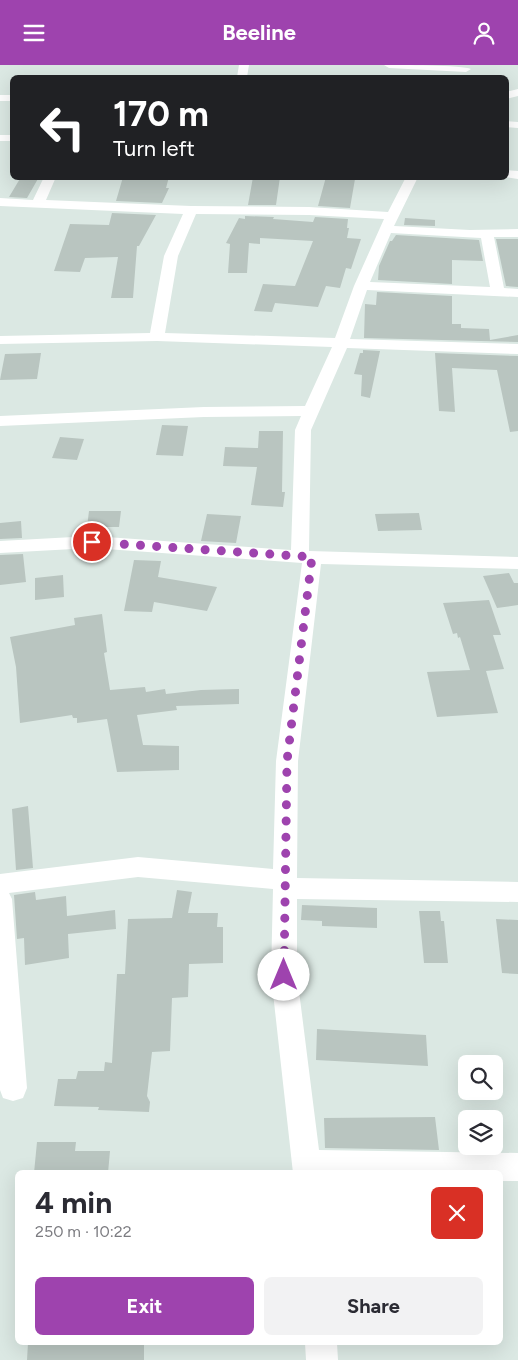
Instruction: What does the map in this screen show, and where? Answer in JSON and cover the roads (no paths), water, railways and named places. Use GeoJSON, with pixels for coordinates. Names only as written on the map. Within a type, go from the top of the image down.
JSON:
{"type":"FeatureCollection","features":[{"type":"Feature","properties":{"kind":"street"},"geometry":{"type":"LineString","coordinates":[[389,65],[465,70]]}},
{"type":"Feature","properties":{"kind":"street"},"geometry":{"type":"LineString","coordinates":[[38,203],[49,180]]}},
{"type":"Feature","properties":{"kind":"street"},"geometry":{"type":"LineString","coordinates":[[410,180],[389,222],[361,286],[341,344],[303,430],[306,557],[287,761],[284,975],[308,1168],[518,1167]]}},
{"type":"Feature","properties":{"kind":"street"},"geometry":{"type":"LineString","coordinates":[[0,203],[191,210],[309,211],[488,233],[518,233]]}},
{"type":"Feature","properties":{"kind":"street"},"geometry":{"type":"LineString","coordinates":[[157,337],[171,256],[191,210]]}},
{"type":"Feature","properties":{"kind":"street"},"geometry":{"type":"LineString","coordinates":[[488,233],[498,293]]}},
{"type":"Feature","properties":{"kind":"street"},"geometry":{"type":"LineString","coordinates":[[361,286],[518,293]]}},
{"type":"Feature","properties":{"kind":"street"},"geometry":{"type":"LineString","coordinates":[[0,339],[157,337],[518,349]]}},
{"type":"Feature","properties":{"kind":"street"},"geometry":{"type":"LineString","coordinates":[[0,421],[204,412],[311,411]]}},
{"type":"Feature","properties":{"kind":"street"},"geometry":{"type":"LineString","coordinates":[[0,547],[92,542],[306,557],[518,563]]}},
{"type":"Feature","properties":{"kind":"street"},"geometry":{"type":"LineString","coordinates":[[0,884],[138,867],[285,884],[518,892]]}},
{"type":"Feature","properties":{"kind":"street"},"geometry":{"type":"LineString","coordinates":[[0,899],[13,1088]]}},
{"type":"Feature","properties":{"kind":"street"},"geometry":{"type":"LineString","coordinates":[[321,1345],[322,1360]]}}]}
